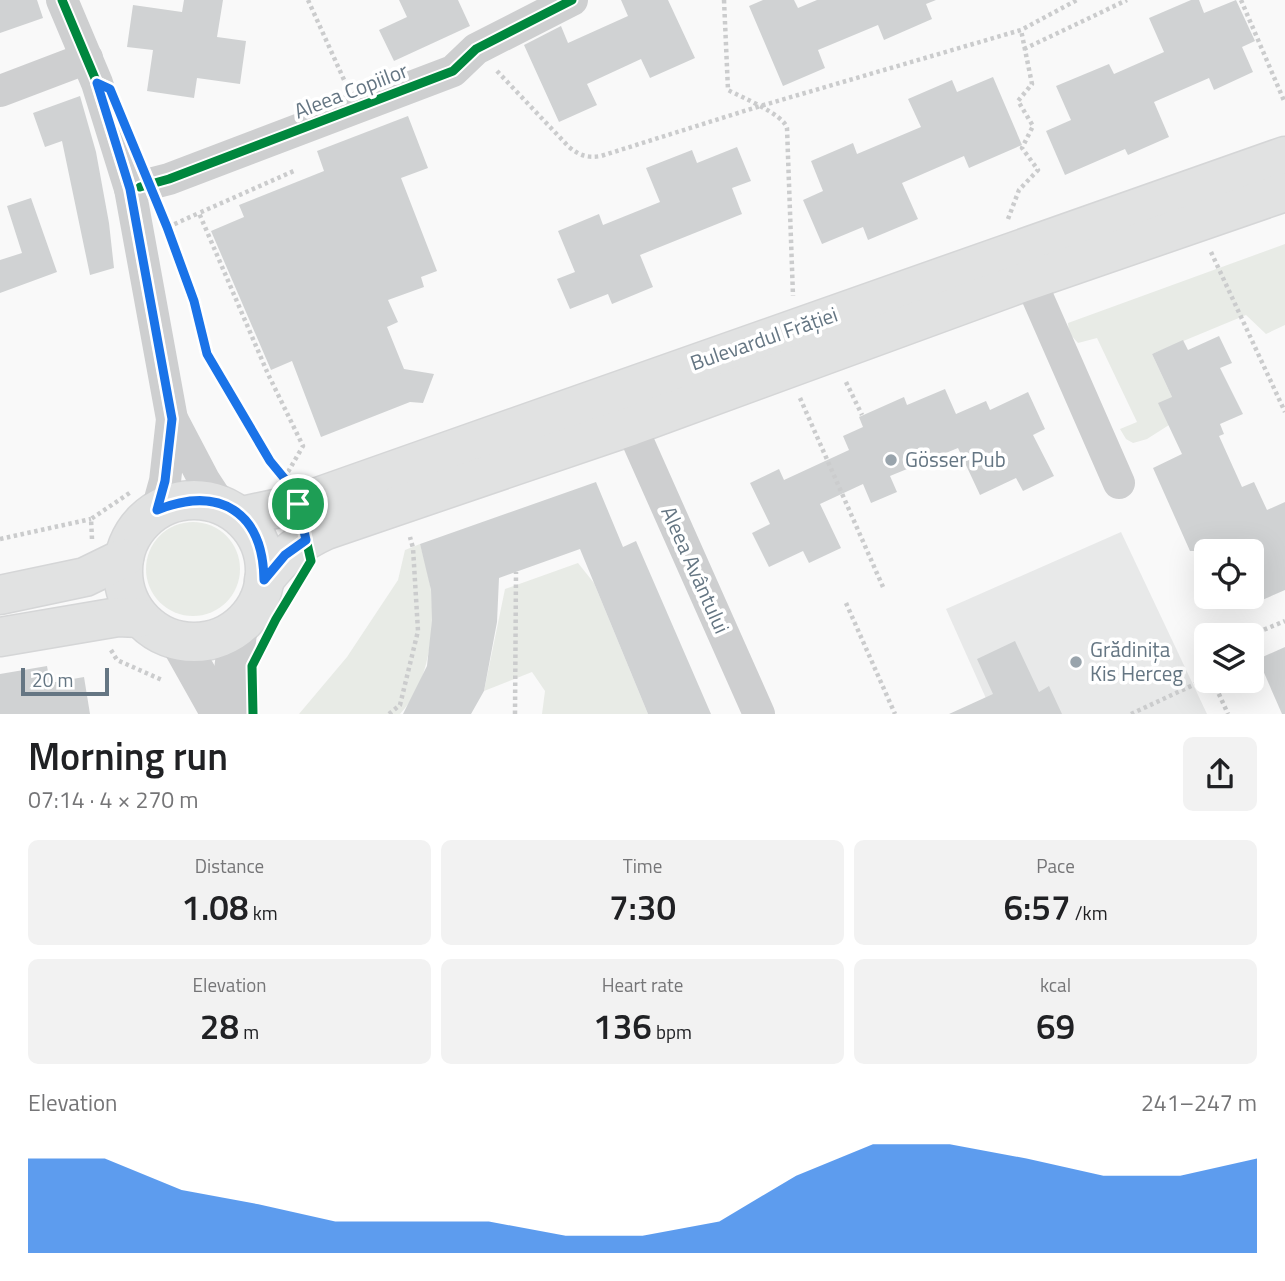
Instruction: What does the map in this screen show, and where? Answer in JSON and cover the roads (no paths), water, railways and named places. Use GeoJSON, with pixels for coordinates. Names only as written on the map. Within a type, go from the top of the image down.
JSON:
{"type":"FeatureCollection","features":[{"type":"Feature","properties":{"kind":"main road","name":"Bulevardul Frăției"},"geometry":{"type":"LineString","coordinates":[[264,580],[285,555],[326,530],[631,426],[787,369],[1021,265],[1285,156]]}},
{"type":"Feature","properties":{"kind":"main road","name":"Bulevardul Frăției"},"geometry":{"type":"LineString","coordinates":[[231,509],[793,328],[1021,265],[1197,223],[1285,192]]}},
{"type":"Feature","properties":{"kind":"main road"},"geometry":{"type":"LineString","coordinates":[[198,500],[231,509],[252,527],[264,560],[264,580],[260,597],[251,613],[239,626],[221,637],[201,642],[179,640],[158,633],[140,618],[129,600],[123,579],[124,558],[130,539],[142,523],[157,510],[177,502],[198,500]]}},
{"type":"Feature","properties":{"kind":"main road"},"geometry":{"type":"LineString","coordinates":[[0,594],[85,577],[124,558]]}},
{"type":"Feature","properties":{"kind":"main road"},"geometry":{"type":"LineString","coordinates":[[0,637],[118,617],[140,618]]}},
{"type":"Feature","properties":{"kind":"street"},"geometry":{"type":"LineString","coordinates":[[62,0],[140,187],[172,419],[165,481],[157,510]]}},
{"type":"Feature","properties":{"kind":"street","name":"Aleea Copiilor"},"geometry":{"type":"LineString","coordinates":[[140,187],[453,71],[476,49],[572,0]]}},
{"type":"Feature","properties":{"kind":"street"},"geometry":{"type":"LineString","coordinates":[[0,91],[87,58]]}},
{"type":"Feature","properties":{"kind":"street"},"geometry":{"type":"LineString","coordinates":[[1021,265],[1119,483]]}},
{"type":"Feature","properties":{"kind":"street"},"geometry":{"type":"LineString","coordinates":[[172,419],[204,480],[231,509]]}},
{"type":"Feature","properties":{"kind":"street","name":"Aleea Avântului"},"geometry":{"type":"LineString","coordinates":[[631,426],[759,714]]}},
{"type":"Feature","properties":{"kind":"street"},"geometry":{"type":"LineString","coordinates":[[232,714],[232,677],[239,626]]}},
{"type":"Feature","properties":{"kind":"street"},"geometry":{"type":"LineString","coordinates":[[179,640],[212,698]]}},
{"type":"Feature","properties":{"kind":"place","name":"Gösser Pub"},"geometry":{"type":"Point","coordinates":[891,460]}},
{"type":"Feature","properties":{"kind":"place","name":"Grădinița Kis Herceg"},"geometry":{"type":"Point","coordinates":[1076,662]}}]}
